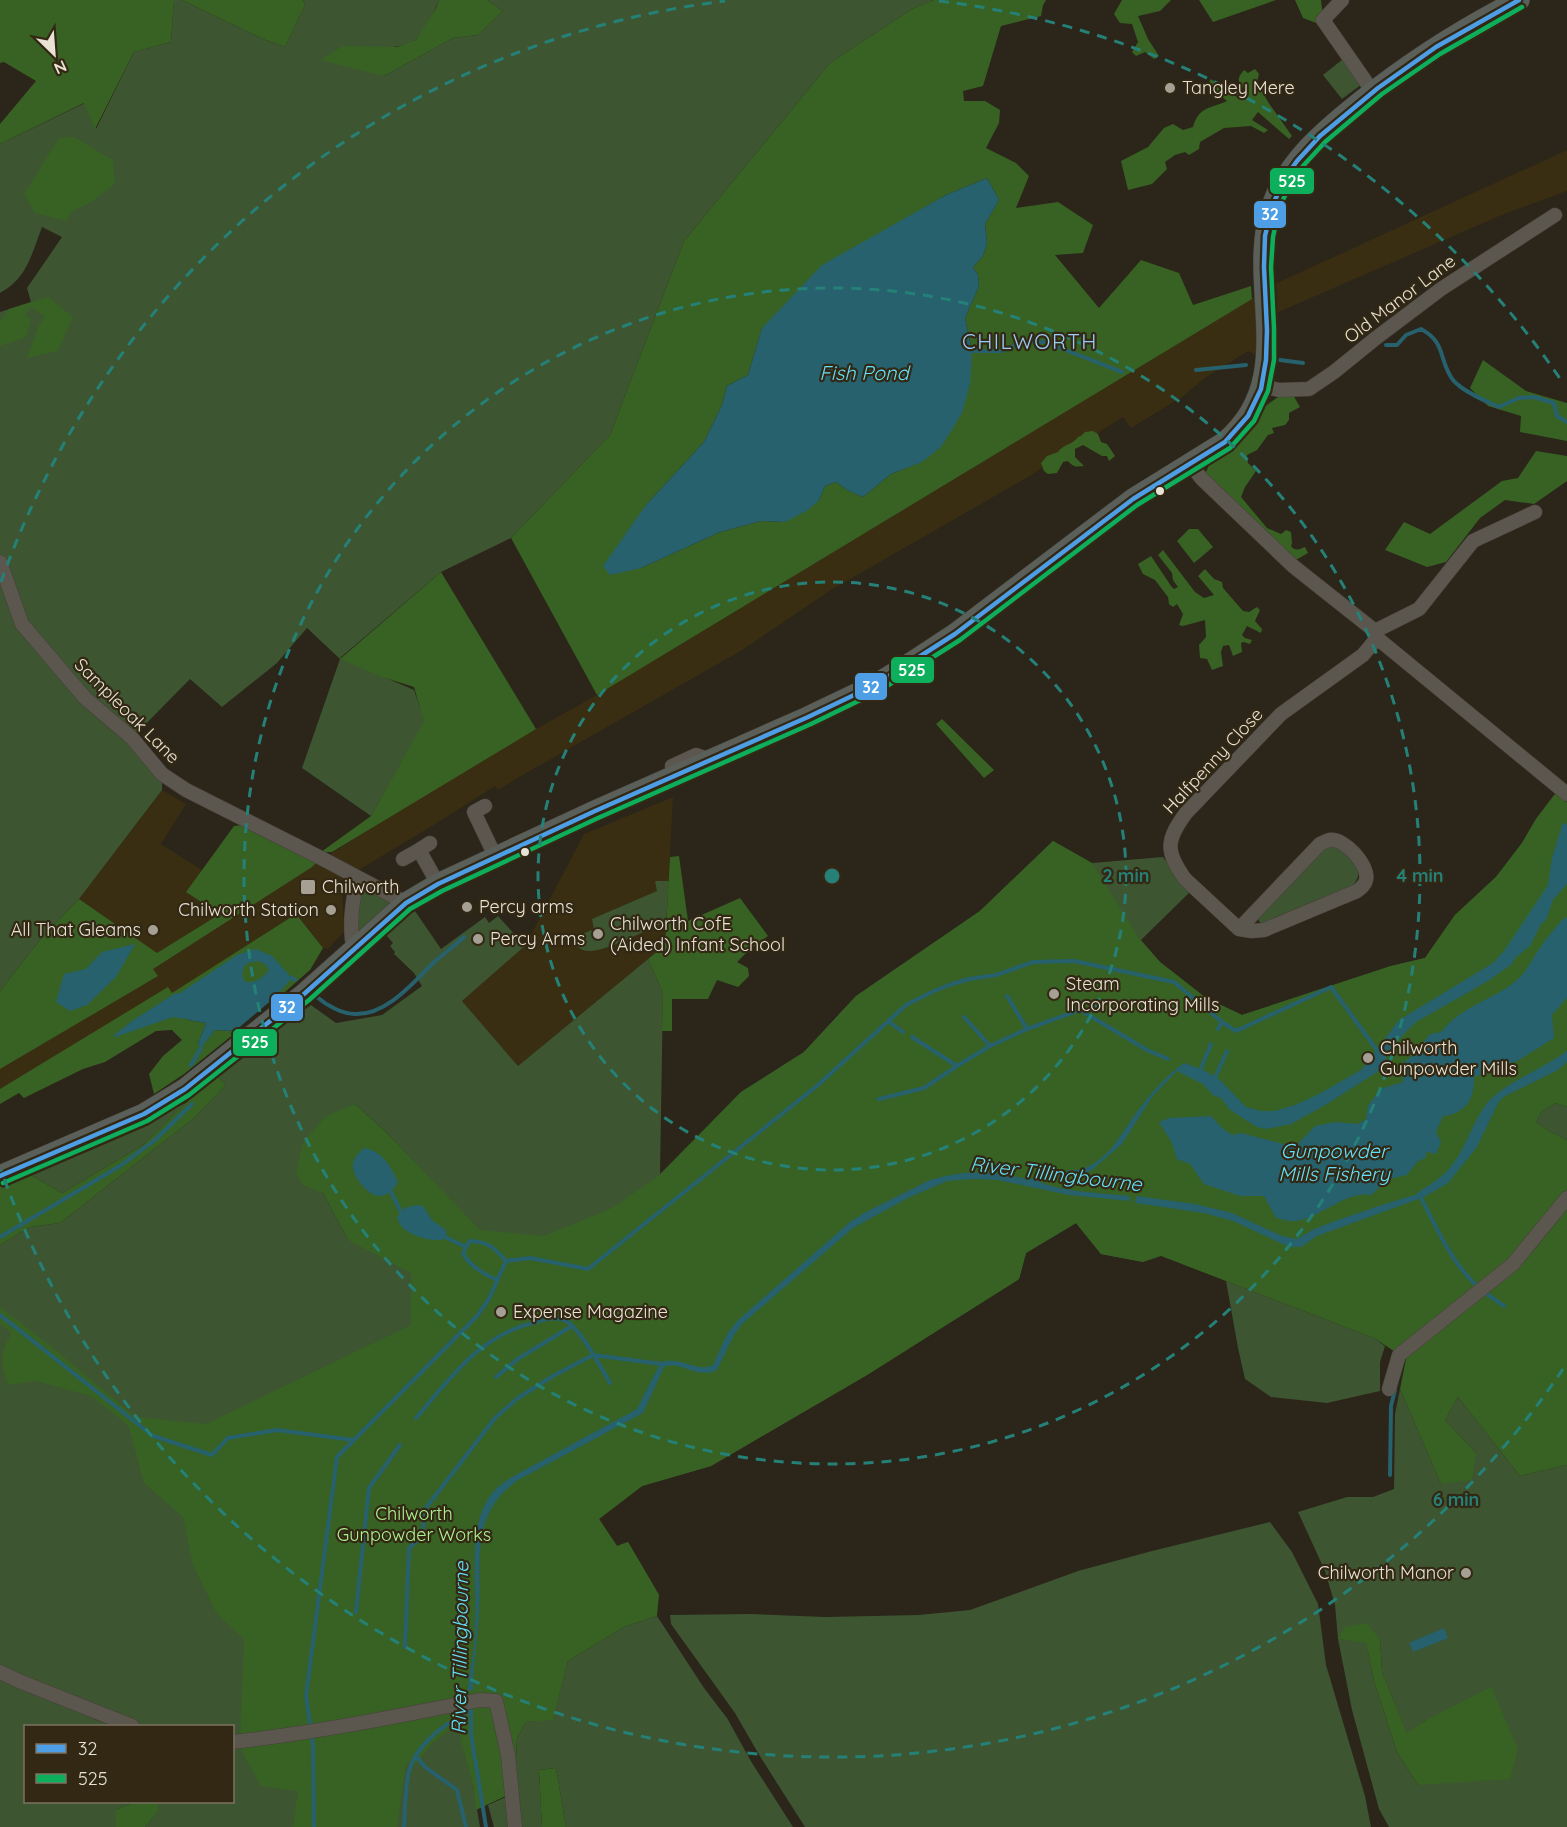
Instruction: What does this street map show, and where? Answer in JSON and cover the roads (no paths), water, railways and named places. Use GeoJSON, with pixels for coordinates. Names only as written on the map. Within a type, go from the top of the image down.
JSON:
{"type":"FeatureCollection","features":[{"type":"Feature","properties":{"kind":"main road"},"geometry":{"type":"LineString","coordinates":[[0,1176],[144,1114],[185,1089],[272,1020],[406,903],[438,884],[638,787],[707,762],[808,717],[914,661],[955,634],[1133,499],[1215,449],[1234,434],[1251,411],[1262,386],[1268,354],[1263,264],[1265,232],[1272,205],[1280,187],[1306,149],[1373,92],[1430,50],[1519,0]]}},
{"type":"Feature","properties":{"kind":"street"},"geometry":{"type":"LineString","coordinates":[[1342,0],[1323,20],[1373,92]]}},
{"type":"Feature","properties":{"kind":"street","name":"Old Manor Lane"},"geometry":{"type":"LineString","coordinates":[[1262,386],[1279,390],[1309,389],[1441,289],[1555,215]]}},
{"type":"Feature","properties":{"kind":"street"},"geometry":{"type":"LineString","coordinates":[[1190,464],[1202,479],[1293,566],[1376,634],[1461,709],[1566,792]]}},
{"type":"Feature","properties":{"kind":"street"},"geometry":{"type":"LineString","coordinates":[[1376,634],[1419,609],[1473,541],[1535,512]]}},
{"type":"Feature","properties":{"kind":"street","name":"Sampleoak Lane"},"geometry":{"type":"LineString","coordinates":[[0,562],[22,624],[85,698],[132,738],[162,774],[186,790],[406,903]]}},
{"type":"Feature","properties":{"kind":"street","name":"Halfpenny Close"},"geometry":{"type":"LineString","coordinates":[[1239,928],[1185,879],[1173,858],[1170,845],[1173,831],[1186,813],[1281,714],[1363,655],[1376,634]]}},
{"type":"Feature","properties":{"kind":"street"},"geometry":{"type":"LineString","coordinates":[[586,805],[638,787]]}},
{"type":"Feature","properties":{"kind":"street"},"geometry":{"type":"LineString","coordinates":[[476,812],[495,856]]}},
{"type":"Feature","properties":{"kind":"street"},"geometry":{"type":"LineString","coordinates":[[1329,840],[1343,843],[1366,870],[1367,879],[1357,891],[1264,930],[1252,931],[1239,928],[1320,844],[1329,840]]}},
{"type":"Feature","properties":{"kind":"street"},"geometry":{"type":"LineString","coordinates":[[403,860],[424,846],[438,884]]}},
{"type":"Feature","properties":{"kind":"street"},"geometry":{"type":"LineString","coordinates":[[358,946],[352,940],[351,933],[359,879]]}},
{"type":"Feature","properties":{"kind":"street"},"geometry":{"type":"LineString","coordinates":[[1389,1389],[1399,1355],[1513,1264],[1567,1198]]}},
{"type":"Feature","properties":{"kind":"street"},"geometry":{"type":"LineString","coordinates":[[0,1672],[129,1725]]}},
{"type":"Feature","properties":{"kind":"street"},"geometry":{"type":"LineString","coordinates":[[234,1742],[303,1733],[480,1700],[496,1701],[508,1755],[515,1827]]}},
{"type":"Feature","properties":{"kind":"water","name":"Fish Pond"},"geometry":{"type":"Polygon","coordinates":[[[987,178],[999,200],[985,224],[987,243],[983,256],[973,267],[978,275],[979,286],[965,318],[972,351],[970,384],[962,413],[941,447],[922,462],[891,474],[863,497],[836,482],[825,486],[819,500],[808,510],[785,522],[761,521],[720,532],[641,568],[610,575],[603,566],[646,505],[704,442],[722,405],[727,386],[748,375],[762,328],[822,265],[946,195],[987,178]]]}},
{"type":"Feature","properties":{"kind":"water"},"geometry":{"type":"Polygon","coordinates":[[[1564,822],[1567,825],[1567,884],[1553,900],[1546,920],[1541,924],[1530,946],[1515,958],[1512,964],[1488,981],[1416,1022],[1399,1039],[1377,1072],[1327,1104],[1291,1124],[1266,1129],[1257,1127],[1230,1110],[1221,1098],[1214,1096],[1203,1084],[1177,1071],[1152,1097],[1122,1144],[1092,1170],[1084,1174],[1056,1176],[1038,1181],[1070,1190],[1129,1196],[1130,1201],[1069,1195],[998,1180],[972,1179],[947,1181],[908,1198],[853,1228],[742,1324],[717,1370],[702,1373],[677,1366],[664,1367],[643,1413],[518,1480],[502,1494],[492,1508],[481,1539],[479,1611],[473,1690],[468,1691],[475,1637],[476,1535],[486,1503],[500,1485],[637,1409],[661,1362],[676,1361],[701,1367],[713,1365],[727,1334],[738,1320],[850,1222],[928,1181],[956,1174],[977,1172],[1033,1179],[1087,1167],[1110,1149],[1149,1096],[1184,1063],[1206,1071],[1220,1080],[1246,1107],[1261,1111],[1275,1111],[1295,1105],[1361,1070],[1399,1020],[1493,963],[1504,951],[1548,885],[1552,858],[1564,822]]]}},
{"type":"Feature","properties":{"kind":"water","name":"Gunpowder Mills Fishery"},"geometry":{"type":"Polygon","coordinates":[[[1567,917],[1567,998],[1552,1015],[1554,1038],[1519,1060],[1474,1077],[1473,1092],[1468,1104],[1458,1112],[1443,1116],[1436,1132],[1441,1142],[1436,1154],[1426,1152],[1426,1157],[1417,1162],[1407,1175],[1389,1179],[1371,1195],[1352,1197],[1305,1219],[1291,1221],[1276,1218],[1264,1196],[1240,1196],[1204,1184],[1190,1164],[1177,1159],[1172,1143],[1159,1122],[1169,1118],[1211,1116],[1232,1135],[1241,1133],[1295,1147],[1315,1126],[1336,1122],[1358,1124],[1366,1119],[1368,1106],[1380,1089],[1403,1082],[1402,1064],[1413,1055],[1430,1034],[1441,1032],[1459,1015],[1512,984],[1524,973],[1547,938],[1567,917]]]}},
{"type":"Feature","properties":{"kind":"water"},"geometry":{"type":"Polygon","coordinates":[[[135,944],[116,977],[87,1005],[70,1011],[56,1002],[64,974],[86,969],[102,952],[135,944]]]}},
{"type":"Feature","properties":{"kind":"water"},"geometry":{"type":"Polygon","coordinates":[[[256,949],[272,956],[292,978],[274,998],[235,1031],[215,1030],[201,1048],[198,1044],[206,1023],[173,1017],[113,1036],[132,1021],[174,994],[180,993],[237,955],[256,949]],[[259,961],[245,965],[242,974],[244,980],[253,982],[262,978],[269,970],[259,961]]]}},
{"type":"Feature","properties":{"kind":"water"},"geometry":{"type":"Polygon","coordinates":[[[1567,1051],[1567,1062],[1558,1070],[1499,1101],[1477,1147],[1448,1183],[1424,1197],[1317,1236],[1301,1247],[1289,1247],[1233,1221],[1204,1213],[1135,1203],[1136,1196],[1195,1204],[1232,1213],[1282,1236],[1297,1239],[1335,1221],[1418,1194],[1443,1175],[1453,1164],[1489,1101],[1567,1051]]]}},
{"type":"Feature","properties":{"kind":"water"},"geometry":{"type":"Polygon","coordinates":[[[364,1148],[381,1156],[398,1182],[386,1194],[380,1196],[370,1193],[355,1174],[354,1162],[364,1148]]]}},
{"type":"Feature","properties":{"kind":"water"},"geometry":{"type":"Polygon","coordinates":[[[423,1206],[432,1220],[446,1230],[447,1238],[436,1240],[423,1238],[410,1233],[401,1226],[397,1217],[405,1208],[423,1206]]]}},
{"type":"Feature","properties":{"kind":"water"},"geometry":{"type":"Polygon","coordinates":[[[1444,1628],[1448,1638],[1413,1652],[1409,1643],[1444,1628]]]}},
{"type":"Feature","properties":{"kind":"waterway"},"geometry":{"type":"LineString","coordinates":[[1386,345],[1397,345],[1406,335],[1421,329],[1429,334],[1439,346],[1445,366],[1453,380],[1468,392],[1499,407],[1519,398],[1534,397],[1554,403],[1557,416],[1567,422]]}},
{"type":"Feature","properties":{"kind":"waterway"},"geometry":{"type":"LineString","coordinates":[[972,351],[1001,351],[1026,342],[1045,342],[1122,372]]}},
{"type":"Feature","properties":{"kind":"waterway"},"geometry":{"type":"LineString","coordinates":[[1280,360],[1303,363]]}},
{"type":"Feature","properties":{"kind":"waterway"},"geometry":{"type":"LineString","coordinates":[[1196,370],[1246,365]]}},
{"type":"Feature","properties":{"kind":"waterway"},"geometry":{"type":"LineString","coordinates":[[317,997],[350,1014],[366,1013],[377,1009],[398,997],[464,937]]}},
{"type":"Feature","properties":{"kind":"waterway","name":"River Tillingbourne"},"geometry":{"type":"LineString","coordinates":[[314,1827],[313,1746],[306,1696],[337,1457],[477,1316],[489,1299],[506,1261],[530,1258],[588,1269],[818,1085],[906,1005],[949,985],[996,975],[1033,962],[1074,961],[1174,982],[1236,1031],[1331,987],[1379,1053]]}},
{"type":"Feature","properties":{"kind":"waterway","name":"River Tillingbourne"},"geometry":{"type":"LineString","coordinates":[[1007,996],[1027,1029]]}},
{"type":"Feature","properties":{"kind":"waterway","name":"River Tillingbourne"},"geometry":{"type":"LineString","coordinates":[[912,1037],[957,1066],[990,1046],[1027,1029],[1080,1010],[1147,1050],[1168,1059]]}},
{"type":"Feature","properties":{"kind":"waterway","name":"River Tillingbourne"},"geometry":{"type":"LineString","coordinates":[[964,1017],[990,1046]]}},
{"type":"Feature","properties":{"kind":"waterway","name":"River Tillingbourne"},"geometry":{"type":"LineString","coordinates":[[888,1021],[903,1032]]}},
{"type":"Feature","properties":{"kind":"waterway"},"geometry":{"type":"LineString","coordinates":[[1218,1029],[1222,1022]]}},
{"type":"Feature","properties":{"kind":"waterway"},"geometry":{"type":"LineString","coordinates":[[1199,1073],[1211,1044]]}},
{"type":"Feature","properties":{"kind":"waterway"},"geometry":{"type":"LineString","coordinates":[[191,1065],[201,1048]]}},
{"type":"Feature","properties":{"kind":"waterway"},"geometry":{"type":"LineString","coordinates":[[1214,1080],[1227,1051]]}},
{"type":"Feature","properties":{"kind":"waterway"},"geometry":{"type":"LineString","coordinates":[[879,1099],[924,1088],[957,1066]]}},
{"type":"Feature","properties":{"kind":"waterway"},"geometry":{"type":"LineString","coordinates":[[0,1237],[120,1166],[155,1140],[192,1104]]}},
{"type":"Feature","properties":{"kind":"waterway"},"geometry":{"type":"LineString","coordinates":[[391,1192],[401,1212]]}},
{"type":"Feature","properties":{"kind":"waterway"},"geometry":{"type":"LineString","coordinates":[[1419,1194],[1444,1243],[1459,1266],[1480,1289],[1504,1306]]}},
{"type":"Feature","properties":{"kind":"waterway"},"geometry":{"type":"LineString","coordinates":[[447,1238],[466,1247],[470,1241],[486,1244],[506,1261]]}},
{"type":"Feature","properties":{"kind":"waterway"},"geometry":{"type":"LineString","coordinates":[[466,1247],[463,1254],[470,1263],[497,1280]]}},
{"type":"Feature","properties":{"kind":"waterway"},"geometry":{"type":"LineString","coordinates":[[0,1315],[153,1436],[212,1455],[228,1438],[277,1430],[353,1440]]}},
{"type":"Feature","properties":{"kind":"waterway"},"geometry":{"type":"LineString","coordinates":[[416,1418],[468,1359],[483,1347],[516,1328],[548,1319],[564,1320],[573,1327],[591,1350],[610,1383]]}},
{"type":"Feature","properties":{"kind":"waterway"},"geometry":{"type":"LineString","coordinates":[[496,1377],[519,1358],[572,1326]]}},
{"type":"Feature","properties":{"kind":"waterway"},"geometry":{"type":"LineString","coordinates":[[405,1647],[409,1548],[422,1536],[425,1509],[495,1418],[518,1398],[593,1355],[662,1364]]}},
{"type":"Feature","properties":{"kind":"waterway"},"geometry":{"type":"LineString","coordinates":[[1390,1475],[1391,1406],[1395,1390]]}},
{"type":"Feature","properties":{"kind":"waterway"},"geometry":{"type":"LineString","coordinates":[[356,1612],[369,1488],[400,1445]]}},
{"type":"Feature","properties":{"kind":"waterway","name":"River Tillingbourne"},"geometry":{"type":"LineString","coordinates":[[471,1706],[471,1734],[486,1827]]}},
{"type":"Feature","properties":{"kind":"waterway"},"geometry":{"type":"LineString","coordinates":[[404,1827],[407,1784],[413,1761],[426,1742],[452,1721],[471,1710]]}},
{"type":"Feature","properties":{"kind":"waterway"},"geometry":{"type":"LineString","coordinates":[[416,1756],[425,1767],[457,1790],[466,1827]]}},
{"type":"Feature","properties":{"kind":"place","name":"Tangley Mere"},"geometry":{"type":"Point","coordinates":[1170,88]}},
{"type":"Feature","properties":{"kind":"place","name":"Chilworth"},"geometry":{"type":"Point","coordinates":[308,887]}},
{"type":"Feature","properties":{"kind":"place","name":"Percy arms"},"geometry":{"type":"Point","coordinates":[467,907]}},
{"type":"Feature","properties":{"kind":"place","name":"Chilworth Station"},"geometry":{"type":"Point","coordinates":[331,910]}},
{"type":"Feature","properties":{"kind":"place","name":"All That Gleams"},"geometry":{"type":"Point","coordinates":[153,930]}},
{"type":"Feature","properties":{"kind":"place","name":"Chilworth CofE (Aided) Infant School"},"geometry":{"type":"Point","coordinates":[598,934]}},
{"type":"Feature","properties":{"kind":"place","name":"Percy Arms"},"geometry":{"type":"Point","coordinates":[478,939]}},
{"type":"Feature","properties":{"kind":"place","name":"Steam Incorporating Mills"},"geometry":{"type":"Point","coordinates":[1054,994]}},
{"type":"Feature","properties":{"kind":"place","name":"Chilworth Gunpowder Mills"},"geometry":{"type":"Point","coordinates":[1368,1058]}},
{"type":"Feature","properties":{"kind":"place","name":"Expense Magazine"},"geometry":{"type":"Point","coordinates":[501,1312]}},
{"type":"Feature","properties":{"kind":"place","name":"Chilworth Manor"},"geometry":{"type":"Point","coordinates":[1466,1573]}},
{"type":"Feature","properties":{"kind":"district","name":"CHILWORTH"},"geometry":{"type":"Point","coordinates":[1030,342]}},
{"type":"Feature","properties":{"kind":"park label","name":"Chilworth Gunpowder Works"},"geometry":{"type":"Point","coordinates":[414,1524]}}]}
